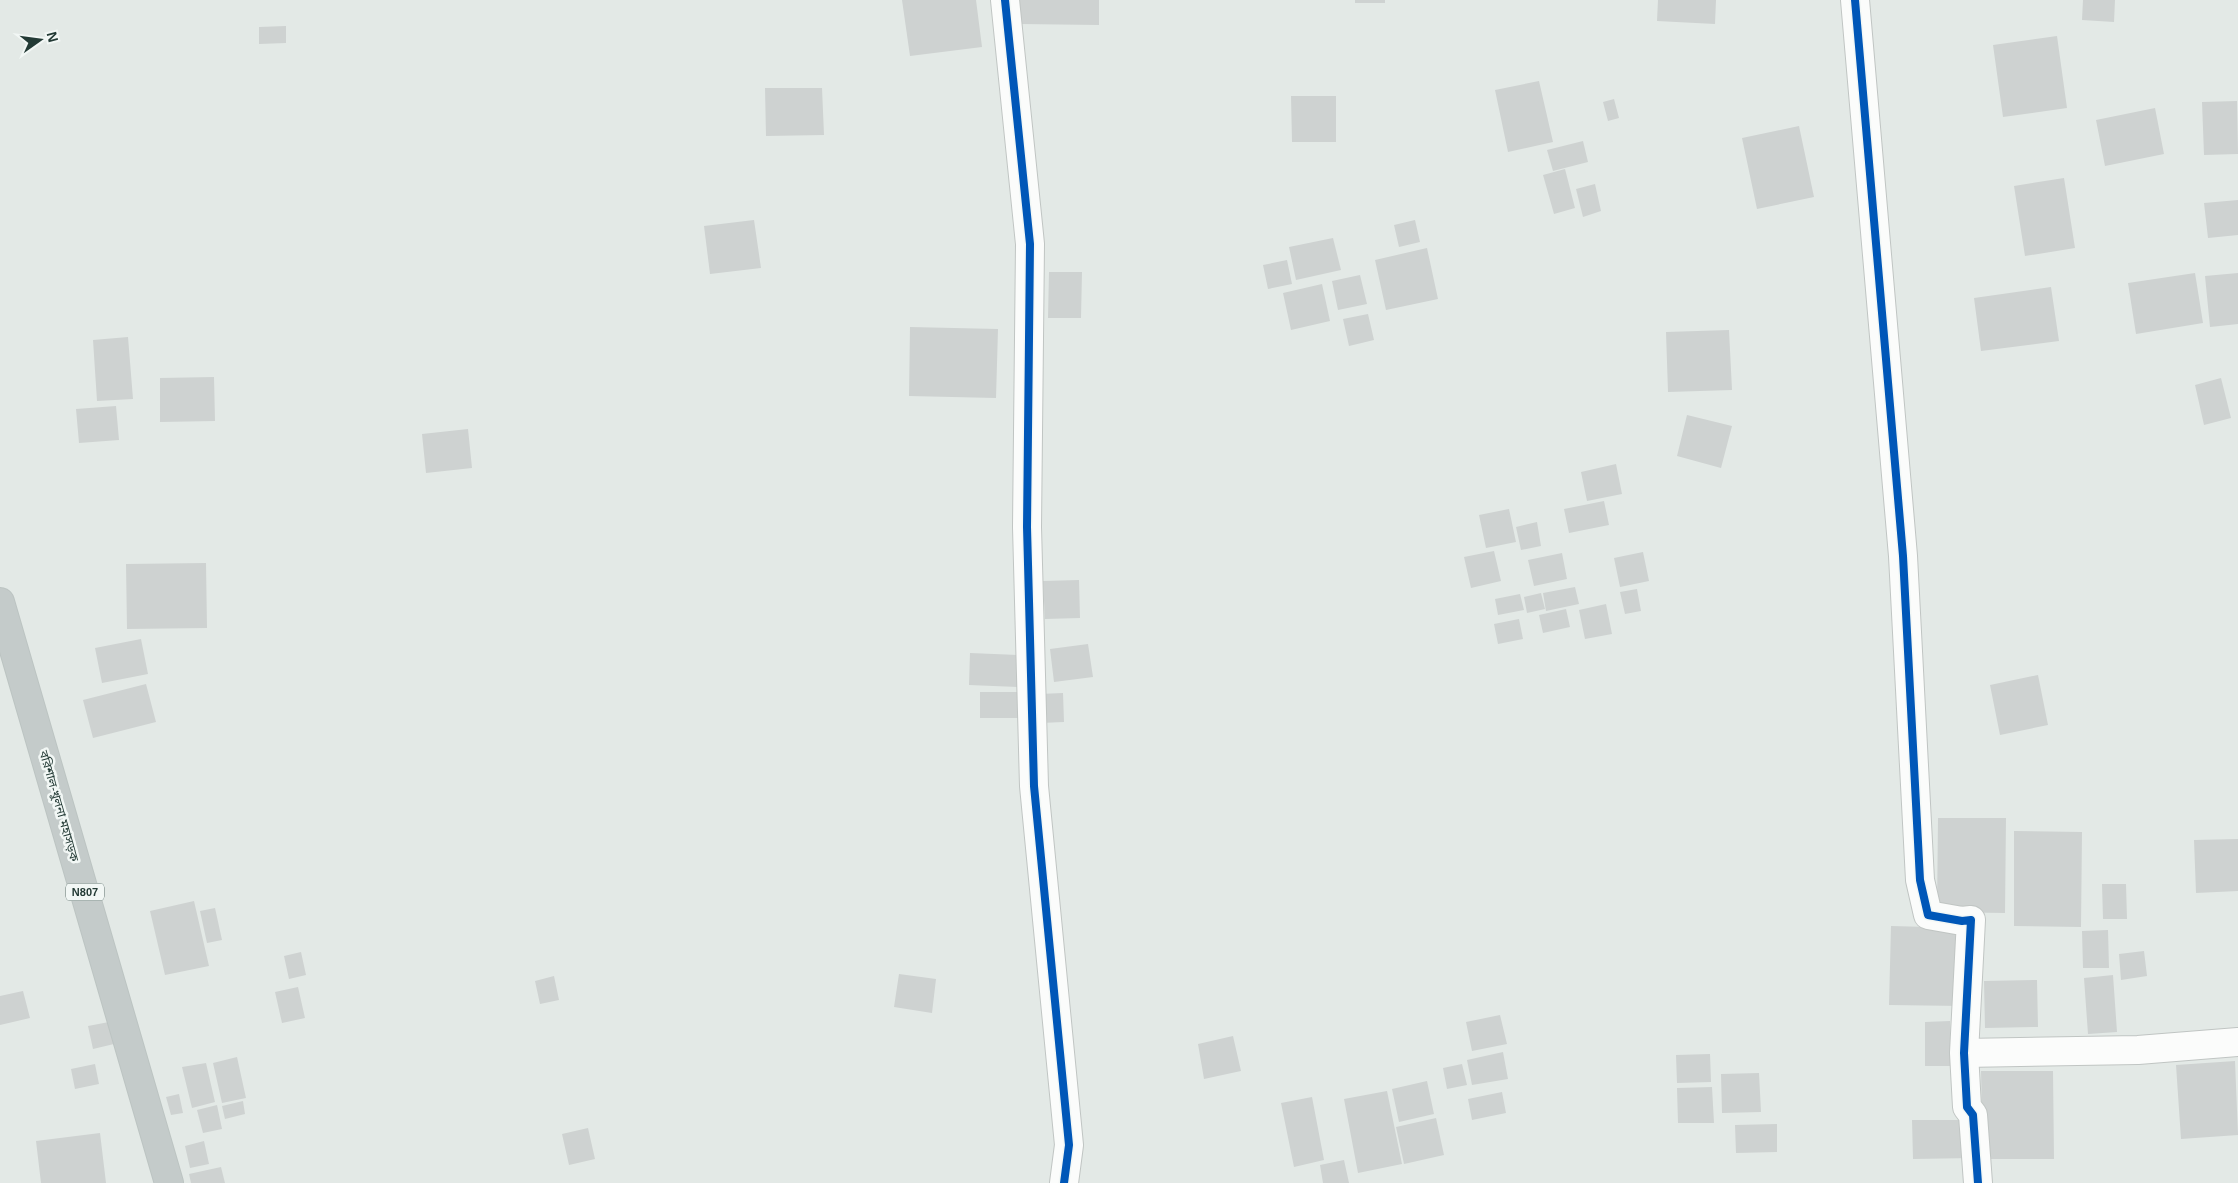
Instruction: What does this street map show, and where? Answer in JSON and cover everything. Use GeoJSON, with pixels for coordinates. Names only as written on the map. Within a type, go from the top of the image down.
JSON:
{"type":"FeatureCollection","features":[{"type":"Feature","properties":{"kind":"highway","name":"বরিশাল-খুলনা মহাসড়ক"},"geometry":{"type":"LineString","coordinates":[[0,602],[169,1183]]}},
{"type":"Feature","properties":{"kind":"street"},"geometry":{"type":"LineString","coordinates":[[1005,0],[1030,244],[1027,527],[1034,786],[1069,1145],[1064,1183]]}},
{"type":"Feature","properties":{"kind":"street"},"geometry":{"type":"LineString","coordinates":[[1855,0],[1903,556],[1920,880],[1928,915],[1962,922],[1971,920],[1964,1052],[1967,1107],[1974,1115],[1978,1183]]}},
{"type":"Feature","properties":{"kind":"street"},"geometry":{"type":"LineString","coordinates":[[1964,1052],[2138,1050],[2238,1042]]}},
{"type":"Feature","properties":{"kind":"building"},"geometry":{"type":"Polygon","coordinates":[[[902,0],[976,0],[982,47],[910,56],[902,0]]]}},
{"type":"Feature","properties":{"kind":"building"},"geometry":{"type":"Polygon","coordinates":[[[1020,0],[1099,0],[1099,25],[1020,24],[1020,0]]]}},
{"type":"Feature","properties":{"kind":"building"},"geometry":{"type":"Polygon","coordinates":[[[1355,0],[1385,0],[1385,3],[1355,3],[1355,0]]]}},
{"type":"Feature","properties":{"kind":"building"},"geometry":{"type":"Polygon","coordinates":[[[1658,0],[1716,0],[1715,24],[1657,21],[1658,0]]]}},
{"type":"Feature","properties":{"kind":"building"},"geometry":{"type":"Polygon","coordinates":[[[2083,0],[2115,0],[2114,22],[2082,20],[2083,0]]]}},
{"type":"Feature","properties":{"kind":"building"},"geometry":{"type":"Polygon","coordinates":[[[286,26],[286,43],[259,44],[259,27],[286,26]]]}},
{"type":"Feature","properties":{"kind":"building"},"geometry":{"type":"Polygon","coordinates":[[[2057,36],[2067,108],[2003,117],[1993,45],[2057,36]]]}},
{"type":"Feature","properties":{"kind":"building"},"geometry":{"type":"Polygon","coordinates":[[[1539,81],[1553,142],[1508,152],[1495,90],[1539,81]]]}},
{"type":"Feature","properties":{"kind":"building"},"geometry":{"type":"Polygon","coordinates":[[[765,88],[822,88],[824,135],[766,136],[765,88]]]}},
{"type":"Feature","properties":{"kind":"building"},"geometry":{"type":"Polygon","coordinates":[[[1291,96],[1336,96],[1336,142],[1292,142],[1291,96]]]}},
{"type":"Feature","properties":{"kind":"building"},"geometry":{"type":"Polygon","coordinates":[[[1614,99],[1619,118],[1608,121],[1603,102],[1614,99]]]}},
{"type":"Feature","properties":{"kind":"building"},"geometry":{"type":"Polygon","coordinates":[[[2237,101],[2238,154],[2204,155],[2202,102],[2237,101]]]}},
{"type":"Feature","properties":{"kind":"building"},"geometry":{"type":"Polygon","coordinates":[[[2155,108],[2164,154],[2105,166],[2096,120],[2155,108]]]}},
{"type":"Feature","properties":{"kind":"building"},"geometry":{"type":"Polygon","coordinates":[[[1799,126],[1814,197],[1757,209],[1742,138],[1799,126]]]}},
{"type":"Feature","properties":{"kind":"building"},"geometry":{"type":"Polygon","coordinates":[[[1583,141],[1588,162],[1553,171],[1547,150],[1583,141]]]}},
{"type":"Feature","properties":{"kind":"building"},"geometry":{"type":"Polygon","coordinates":[[[1565,169],[1575,208],[1554,214],[1543,175],[1565,169]]]}},
{"type":"Feature","properties":{"kind":"building"},"geometry":{"type":"Polygon","coordinates":[[[2064,178],[2075,248],[2025,256],[2014,186],[2064,178]]]}},
{"type":"Feature","properties":{"kind":"building"},"geometry":{"type":"Polygon","coordinates":[[[1595,184],[1601,211],[1583,217],[1576,189],[1595,184]]]}},
{"type":"Feature","properties":{"kind":"building"},"geometry":{"type":"Polygon","coordinates":[[[2238,200],[2238,235],[2208,238],[2204,203],[2238,200]]]}},
{"type":"Feature","properties":{"kind":"building"},"geometry":{"type":"Polygon","coordinates":[[[754,220],[761,268],[710,274],[704,226],[754,220]]]}},
{"type":"Feature","properties":{"kind":"building"},"geometry":{"type":"Polygon","coordinates":[[[1415,220],[1420,242],[1399,247],[1394,225],[1415,220]]]}},
{"type":"Feature","properties":{"kind":"building"},"geometry":{"type":"Polygon","coordinates":[[[1333,238],[1341,270],[1296,280],[1289,247],[1333,238]]]}},
{"type":"Feature","properties":{"kind":"building"},"geometry":{"type":"Polygon","coordinates":[[[1427,248],[1438,299],[1386,310],[1375,260],[1427,248]]]}},
{"type":"Feature","properties":{"kind":"building"},"geometry":{"type":"Polygon","coordinates":[[[1287,260],[1292,284],[1268,289],[1263,265],[1287,260]]]}},
{"type":"Feature","properties":{"kind":"building"},"geometry":{"type":"Polygon","coordinates":[[[1049,272],[1082,272],[1081,318],[1048,318],[1049,272]]]}},
{"type":"Feature","properties":{"kind":"building"},"geometry":{"type":"Polygon","coordinates":[[[2195,273],[2203,323],[2136,334],[2128,283],[2195,273]]]}},
{"type":"Feature","properties":{"kind":"building"},"geometry":{"type":"Polygon","coordinates":[[[2238,273],[2238,324],[2210,327],[2205,276],[2238,273]]]}},
{"type":"Feature","properties":{"kind":"building"},"geometry":{"type":"Polygon","coordinates":[[[1360,275],[1367,304],[1338,310],[1332,281],[1360,275]]]}},
{"type":"Feature","properties":{"kind":"building"},"geometry":{"type":"Polygon","coordinates":[[[1322,284],[1330,321],[1291,330],[1283,293],[1322,284]]]}},
{"type":"Feature","properties":{"kind":"building"},"geometry":{"type":"Polygon","coordinates":[[[2051,287],[2059,341],[1981,351],[1974,298],[2051,287]]]}},
{"type":"Feature","properties":{"kind":"building"},"geometry":{"type":"Polygon","coordinates":[[[1368,314],[1374,340],[1349,346],[1343,319],[1368,314]]]}},
{"type":"Feature","properties":{"kind":"building"},"geometry":{"type":"Polygon","coordinates":[[[910,327],[998,329],[996,398],[909,396],[910,327]]]}},
{"type":"Feature","properties":{"kind":"building"},"geometry":{"type":"Polygon","coordinates":[[[1729,330],[1732,390],[1668,392],[1666,332],[1729,330]]]}},
{"type":"Feature","properties":{"kind":"building"},"geometry":{"type":"Polygon","coordinates":[[[128,337],[133,399],[97,401],[93,340],[128,337]]]}},
{"type":"Feature","properties":{"kind":"building"},"geometry":{"type":"Polygon","coordinates":[[[214,377],[215,421],[160,422],[160,378],[214,377]]]}},
{"type":"Feature","properties":{"kind":"building"},"geometry":{"type":"Polygon","coordinates":[[[2221,378],[2231,418],[2204,425],[2195,385],[2221,378]]]}},
{"type":"Feature","properties":{"kind":"building"},"geometry":{"type":"Polygon","coordinates":[[[116,406],[119,440],[79,443],[76,409],[116,406]]]}},
{"type":"Feature","properties":{"kind":"building"},"geometry":{"type":"Polygon","coordinates":[[[1687,415],[1732,426],[1721,468],[1677,456],[1687,415]]]}},
{"type":"Feature","properties":{"kind":"building"},"geometry":{"type":"Polygon","coordinates":[[[468,429],[472,468],[426,473],[422,434],[468,429]]]}},
{"type":"Feature","properties":{"kind":"building"},"geometry":{"type":"Polygon","coordinates":[[[1616,464],[1622,494],[1587,501],[1581,472],[1616,464]]]}},
{"type":"Feature","properties":{"kind":"building"},"geometry":{"type":"Polygon","coordinates":[[[1604,501],[1609,525],[1569,533],[1564,509],[1604,501]]]}},
{"type":"Feature","properties":{"kind":"building"},"geometry":{"type":"Polygon","coordinates":[[[1509,509],[1516,542],[1486,548],[1479,515],[1509,509]]]}},
{"type":"Feature","properties":{"kind":"building"},"geometry":{"type":"Polygon","coordinates":[[[1537,522],[1541,546],[1521,550],[1516,527],[1537,522]]]}},
{"type":"Feature","properties":{"kind":"building"},"geometry":{"type":"Polygon","coordinates":[[[1494,551],[1501,581],[1471,588],[1464,557],[1494,551]]]}},
{"type":"Feature","properties":{"kind":"building"},"geometry":{"type":"Polygon","coordinates":[[[1643,552],[1649,581],[1620,587],[1614,558],[1643,552]]]}},
{"type":"Feature","properties":{"kind":"building"},"geometry":{"type":"Polygon","coordinates":[[[1562,553],[1567,579],[1534,586],[1528,560],[1562,553]]]}},
{"type":"Feature","properties":{"kind":"building"},"geometry":{"type":"Polygon","coordinates":[[[206,563],[207,628],[127,629],[126,564],[206,563]]]}},
{"type":"Feature","properties":{"kind":"building"},"geometry":{"type":"Polygon","coordinates":[[[1079,580],[1080,618],[1045,619],[1043,581],[1079,580]]]}},
{"type":"Feature","properties":{"kind":"building"},"geometry":{"type":"Polygon","coordinates":[[[1575,587],[1579,604],[1546,611],[1543,593],[1575,587]]]}},
{"type":"Feature","properties":{"kind":"building"},"geometry":{"type":"Polygon","coordinates":[[[1637,589],[1641,611],[1625,614],[1620,592],[1637,589]]]}},
{"type":"Feature","properties":{"kind":"building"},"geometry":{"type":"Polygon","coordinates":[[[1541,593],[1545,609],[1527,613],[1524,597],[1541,593]]]}},
{"type":"Feature","properties":{"kind":"building"},"geometry":{"type":"Polygon","coordinates":[[[1520,594],[1524,610],[1498,615],[1495,599],[1520,594]]]}},
{"type":"Feature","properties":{"kind":"building"},"geometry":{"type":"Polygon","coordinates":[[[1606,604],[1612,634],[1585,639],[1579,610],[1606,604]]]}},
{"type":"Feature","properties":{"kind":"building"},"geometry":{"type":"Polygon","coordinates":[[[1566,609],[1570,627],[1543,633],[1539,615],[1566,609]]]}},
{"type":"Feature","properties":{"kind":"building"},"geometry":{"type":"Polygon","coordinates":[[[1519,619],[1523,639],[1498,644],[1494,624],[1519,619]]]}},
{"type":"Feature","properties":{"kind":"building"},"geometry":{"type":"Polygon","coordinates":[[[141,639],[148,674],[102,683],[95,648],[141,639]]]}},
{"type":"Feature","properties":{"kind":"building"},"geometry":{"type":"Polygon","coordinates":[[[1088,644],[1093,677],[1054,682],[1050,649],[1088,644]]]}},
{"type":"Feature","properties":{"kind":"building"},"geometry":{"type":"Polygon","coordinates":[[[970,653],[1020,655],[1018,687],[969,685],[970,653]]]}},
{"type":"Feature","properties":{"kind":"building"},"geometry":{"type":"Polygon","coordinates":[[[2038,675],[2048,725],[2000,735],[1990,685],[2038,675]]]}},
{"type":"Feature","properties":{"kind":"building"},"geometry":{"type":"Polygon","coordinates":[[[146,684],[156,722],[93,738],[83,700],[146,684]]]}},
{"type":"Feature","properties":{"kind":"building"},"geometry":{"type":"Polygon","coordinates":[[[980,692],[1018,692],[1018,718],[980,718],[980,692]]]}},
{"type":"Feature","properties":{"kind":"building"},"geometry":{"type":"Polygon","coordinates":[[[1063,693],[1064,722],[1040,723],[1040,694],[1063,693]]]}},
{"type":"Feature","properties":{"kind":"building"},"geometry":{"type":"Polygon","coordinates":[[[1938,818],[2006,818],[2005,913],[1937,912],[1938,818]]]}},
{"type":"Feature","properties":{"kind":"building"},"geometry":{"type":"Polygon","coordinates":[[[2014,831],[2082,832],[2081,927],[2014,926],[2014,831]]]}},
{"type":"Feature","properties":{"kind":"building"},"geometry":{"type":"Polygon","coordinates":[[[2238,839],[2238,891],[2196,893],[2194,840],[2238,839]]]}},
{"type":"Feature","properties":{"kind":"building"},"geometry":{"type":"Polygon","coordinates":[[[2102,884],[2126,884],[2127,919],[2103,919],[2102,884]]]}},
{"type":"Feature","properties":{"kind":"building"},"geometry":{"type":"Polygon","coordinates":[[[194,901],[209,966],[165,975],[150,911],[194,901]]]}},
{"type":"Feature","properties":{"kind":"building"},"geometry":{"type":"Polygon","coordinates":[[[215,908],[222,940],[207,943],[200,911],[215,908]]]}},
{"type":"Feature","properties":{"kind":"building"},"geometry":{"type":"Polygon","coordinates":[[[1891,926],[1964,928],[1963,1006],[1889,1005],[1891,926]]]}},
{"type":"Feature","properties":{"kind":"building"},"geometry":{"type":"Polygon","coordinates":[[[2108,930],[2109,968],[2083,968],[2082,931],[2108,930]]]}},
{"type":"Feature","properties":{"kind":"building"},"geometry":{"type":"Polygon","coordinates":[[[2144,951],[2147,976],[2121,980],[2119,954],[2144,951]]]}},
{"type":"Feature","properties":{"kind":"building"},"geometry":{"type":"Polygon","coordinates":[[[301,952],[306,975],[289,979],[284,956],[301,952]]]}},
{"type":"Feature","properties":{"kind":"building"},"geometry":{"type":"Polygon","coordinates":[[[899,974],[936,979],[932,1013],[894,1007],[899,974]]]}},
{"type":"Feature","properties":{"kind":"building"},"geometry":{"type":"Polygon","coordinates":[[[2113,975],[2117,1032],[2088,1034],[2084,978],[2113,975]]]}},
{"type":"Feature","properties":{"kind":"building"},"geometry":{"type":"Polygon","coordinates":[[[554,976],[559,1000],[540,1004],[535,981],[554,976]]]}},
{"type":"Feature","properties":{"kind":"building"},"geometry":{"type":"Polygon","coordinates":[[[2037,980],[2038,1027],[1985,1028],[1984,981],[2037,980]]]}},
{"type":"Feature","properties":{"kind":"building"},"geometry":{"type":"Polygon","coordinates":[[[298,987],[305,1018],[282,1023],[275,992],[298,987]]]}},
{"type":"Feature","properties":{"kind":"building"},"geometry":{"type":"Polygon","coordinates":[[[23,991],[30,1018],[0,1025],[0,996],[23,991]]]}},
{"type":"Feature","properties":{"kind":"building"},"geometry":{"type":"Polygon","coordinates":[[[1500,1015],[1507,1044],[1472,1051],[1466,1022],[1500,1015]]]}},
{"type":"Feature","properties":{"kind":"building"},"geometry":{"type":"Polygon","coordinates":[[[1950,1021],[1951,1066],[1925,1066],[1925,1022],[1950,1021]]]}},
{"type":"Feature","properties":{"kind":"building"},"geometry":{"type":"Polygon","coordinates":[[[109,1022],[114,1044],[93,1049],[88,1026],[109,1022]]]}},
{"type":"Feature","properties":{"kind":"building"},"geometry":{"type":"Polygon","coordinates":[[[1233,1036],[1241,1071],[1204,1079],[1198,1044],[1233,1036]]]}},
{"type":"Feature","properties":{"kind":"building"},"geometry":{"type":"Polygon","coordinates":[[[1503,1052],[1508,1079],[1472,1085],[1467,1060],[1503,1052]]]}},
{"type":"Feature","properties":{"kind":"building"},"geometry":{"type":"Polygon","coordinates":[[[1710,1054],[1711,1082],[1677,1083],[1676,1055],[1710,1054]]]}},
{"type":"Feature","properties":{"kind":"building"},"geometry":{"type":"Polygon","coordinates":[[[237,1057],[246,1098],[222,1103],[213,1063],[237,1057]]]}},
{"type":"Feature","properties":{"kind":"building"},"geometry":{"type":"Polygon","coordinates":[[[2235,1061],[2238,1135],[2181,1139],[2176,1065],[2235,1061]]]}},
{"type":"Feature","properties":{"kind":"building"},"geometry":{"type":"Polygon","coordinates":[[[206,1063],[215,1102],[192,1108],[182,1067],[206,1063]]]}},
{"type":"Feature","properties":{"kind":"building"},"geometry":{"type":"Polygon","coordinates":[[[95,1064],[99,1084],[75,1089],[71,1069],[95,1064]]]}},
{"type":"Feature","properties":{"kind":"building"},"geometry":{"type":"Polygon","coordinates":[[[1462,1064],[1467,1085],[1447,1089],[1443,1068],[1462,1064]]]}},
{"type":"Feature","properties":{"kind":"building"},"geometry":{"type":"Polygon","coordinates":[[[1981,1071],[2053,1071],[2054,1159],[1983,1159],[1981,1071]]]}},
{"type":"Feature","properties":{"kind":"building"},"geometry":{"type":"Polygon","coordinates":[[[1759,1073],[1761,1112],[1722,1113],[1721,1074],[1759,1073]]]}},
{"type":"Feature","properties":{"kind":"building"},"geometry":{"type":"Polygon","coordinates":[[[1427,1081],[1434,1114],[1399,1122],[1392,1089],[1427,1081]]]}},
{"type":"Feature","properties":{"kind":"building"},"geometry":{"type":"Polygon","coordinates":[[[1712,1087],[1714,1123],[1678,1123],[1677,1088],[1712,1087]]]}},
{"type":"Feature","properties":{"kind":"building"},"geometry":{"type":"Polygon","coordinates":[[[1387,1091],[1402,1164],[1358,1173],[1344,1099],[1387,1091]]]}},
{"type":"Feature","properties":{"kind":"building"},"geometry":{"type":"Polygon","coordinates":[[[1502,1092],[1506,1113],[1472,1120],[1468,1099],[1502,1092]]]}},
{"type":"Feature","properties":{"kind":"building"},"geometry":{"type":"Polygon","coordinates":[[[179,1094],[183,1113],[171,1115],[166,1097],[179,1094]]]}},
{"type":"Feature","properties":{"kind":"building"},"geometry":{"type":"Polygon","coordinates":[[[1312,1097],[1324,1160],[1294,1167],[1281,1103],[1312,1097]]]}},
{"type":"Feature","properties":{"kind":"building"},"geometry":{"type":"Polygon","coordinates":[[[243,1101],[245,1114],[225,1119],[222,1106],[243,1101]]]}},
{"type":"Feature","properties":{"kind":"building"},"geometry":{"type":"Polygon","coordinates":[[[217,1105],[222,1129],[203,1133],[197,1110],[217,1105]]]}},
{"type":"Feature","properties":{"kind":"building"},"geometry":{"type":"Polygon","coordinates":[[[1436,1118],[1444,1155],[1404,1164],[1396,1127],[1436,1118]]]}},
{"type":"Feature","properties":{"kind":"building"},"geometry":{"type":"Polygon","coordinates":[[[1912,1120],[1972,1120],[1973,1158],[1913,1159],[1912,1120]]]}},
{"type":"Feature","properties":{"kind":"building"},"geometry":{"type":"Polygon","coordinates":[[[1777,1124],[1777,1152],[1736,1153],[1735,1125],[1777,1124]]]}},
{"type":"Feature","properties":{"kind":"building"},"geometry":{"type":"Polygon","coordinates":[[[588,1128],[595,1159],[569,1165],[562,1134],[588,1128]]]}},
{"type":"Feature","properties":{"kind":"building"},"geometry":{"type":"Polygon","coordinates":[[[100,1133],[106,1183],[41,1183],[36,1141],[100,1133]]]}},
{"type":"Feature","properties":{"kind":"building"},"geometry":{"type":"Polygon","coordinates":[[[204,1141],[209,1164],[190,1168],[185,1146],[204,1141]]]}},
{"type":"Feature","properties":{"kind":"building"},"geometry":{"type":"Polygon","coordinates":[[[1344,1160],[1349,1183],[1323,1183],[1320,1165],[1344,1160]]]}},
{"type":"Feature","properties":{"kind":"building"},"geometry":{"type":"Polygon","coordinates":[[[221,1167],[225,1183],[191,1183],[189,1174],[221,1167]]]}},
{"type":"Feature","properties":{"kind":"cycle path"},"geometry":{"type":"LineString","coordinates":[[1005,0],[1030,244],[1027,527],[1034,786],[1069,1145],[1064,1183]]}},
{"type":"Feature","properties":{"kind":"cycle path"},"geometry":{"type":"LineString","coordinates":[[1855,0],[1903,556],[1920,880],[1928,915],[1962,921],[1971,920],[1964,1053],[1967,1107],[1973,1115],[1978,1183]]}}]}
